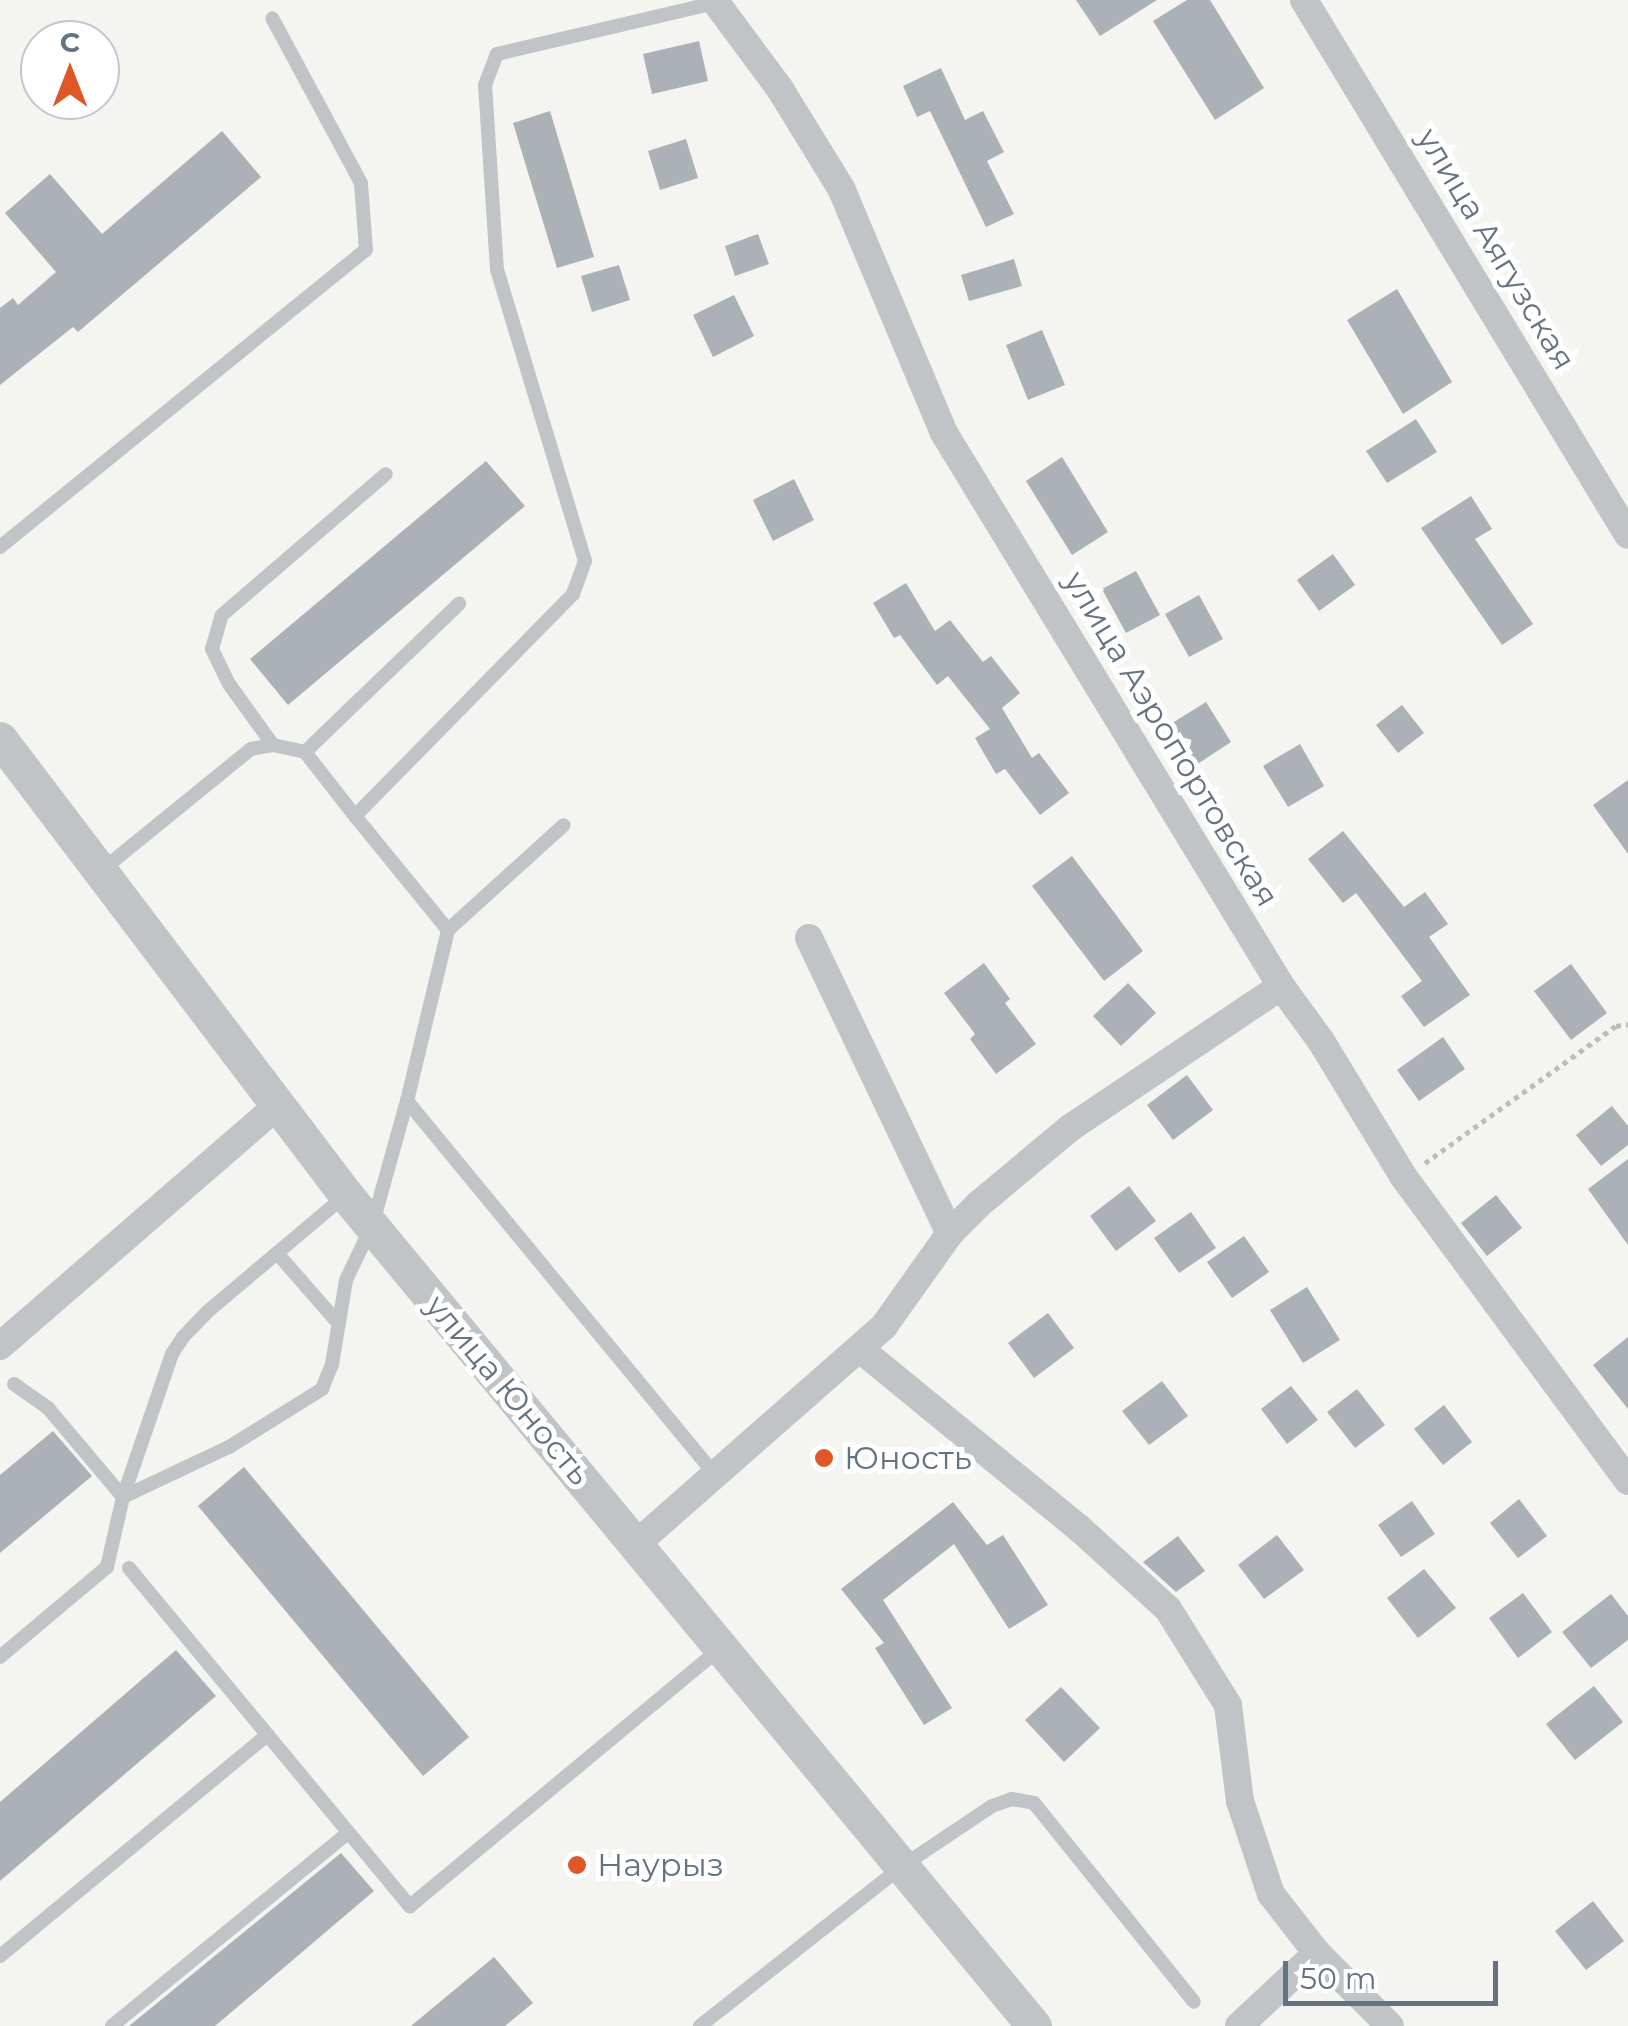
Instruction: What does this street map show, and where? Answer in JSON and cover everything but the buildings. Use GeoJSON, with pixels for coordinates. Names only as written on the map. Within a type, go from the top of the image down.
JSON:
{"type":"FeatureCollection","features":[{"type":"Feature","properties":{"kind":"street","name":"улица Аягузская"},"geometry":{"type":"LineString","coordinates":[[1304,0],[1628,535]]}},
{"type":"Feature","properties":{"kind":"street","name":"улица Аэропортовская"},"geometry":{"type":"LineString","coordinates":[[714,1],[780,90],[841,188],[944,434],[1281,986],[1321,1042],[1403,1176],[1628,1481]]}},
{"type":"Feature","properties":{"kind":"street","name":"улица Юность"},"geometry":{"type":"LineString","coordinates":[[0,739],[346,1195],[1034,2026]]}},
{"type":"Feature","properties":{"kind":"street"},"geometry":{"type":"LineString","coordinates":[[809,938],[950,1234]]}},
{"type":"Feature","properties":{"kind":"street"},"geometry":{"type":"LineString","coordinates":[[636,1544],[884,1326],[950,1234],[1070,1128],[1281,986]]}},
{"type":"Feature","properties":{"kind":"street"},"geometry":{"type":"LineString","coordinates":[[0,1346],[276,1107]]}},
{"type":"Feature","properties":{"kind":"street"},"geometry":{"type":"LineString","coordinates":[[860,1349],[1080,1529],[1168,1609],[1228,1705],[1240,1801],[1271,1894],[1317,1954],[1390,2026]]}},
{"type":"Feature","properties":{"kind":"street"},"geometry":{"type":"LineString","coordinates":[[1238,2026],[1317,1954]]}},
{"type":"Feature","properties":{"kind":"lane"},"geometry":{"type":"LineString","coordinates":[[355,816],[573,594],[586,561],[497,270],[484,85],[497,54],[714,1]]}},
{"type":"Feature","properties":{"kind":"lane"},"geometry":{"type":"LineString","coordinates":[[0,547],[366,250],[362,183],[272,18]]}},
{"type":"Feature","properties":{"kind":"lane"},"geometry":{"type":"LineString","coordinates":[[273,744],[228,684],[212,649],[222,615],[386,474]]}},
{"type":"Feature","properties":{"kind":"lane"},"geometry":{"type":"LineString","coordinates":[[305,752],[459,604]]}},
{"type":"Feature","properties":{"kind":"lane"},"geometry":{"type":"LineString","coordinates":[[101,871],[252,749],[273,744],[305,752],[448,930]]}},
{"type":"Feature","properties":{"kind":"lane"},"geometry":{"type":"LineString","coordinates":[[124,1497],[230,1448],[322,1389],[332,1364],[346,1280],[372,1226],[448,930],[564,824]]}},
{"type":"Feature","properties":{"kind":"lane"},"geometry":{"type":"LineString","coordinates":[[407,1100],[715,1474]]}},
{"type":"Feature","properties":{"kind":"lane"},"geometry":{"type":"LineString","coordinates":[[0,1657],[107,1568],[124,1497],[172,1354],[207,1312],[346,1195]]}},
{"type":"Feature","properties":{"kind":"lane"},"geometry":{"type":"LineString","coordinates":[[277,1252],[339,1324]]}},
{"type":"Feature","properties":{"kind":"lane"},"geometry":{"type":"LineString","coordinates":[[14,1384],[48,1408],[124,1497]]}},
{"type":"Feature","properties":{"kind":"lane"},"geometry":{"type":"LineString","coordinates":[[128,1568],[410,1906],[721,1648]]}},
{"type":"Feature","properties":{"kind":"lane"},"geometry":{"type":"LineString","coordinates":[[0,1956],[267,1735]]}},
{"type":"Feature","properties":{"kind":"lane"},"geometry":{"type":"LineString","coordinates":[[700,2026],[904,1865],[992,1806],[1012,1798],[1034,1803],[1194,2002]]}},
{"type":"Feature","properties":{"kind":"lane"},"geometry":{"type":"LineString","coordinates":[[112,2026],[348,1833]]}},
{"type":"Feature","properties":{"kind":"path"},"geometry":{"type":"LineString","coordinates":[[1403,1176],[1616,1026],[1628,1024]]}},
{"type":"Feature","properties":{"kind":"place","name":"Юность"},"geometry":{"type":"Point","coordinates":[824,1458]}},
{"type":"Feature","properties":{"kind":"place","name":"Наурыз"},"geometry":{"type":"Point","coordinates":[577,1865]}}]}
